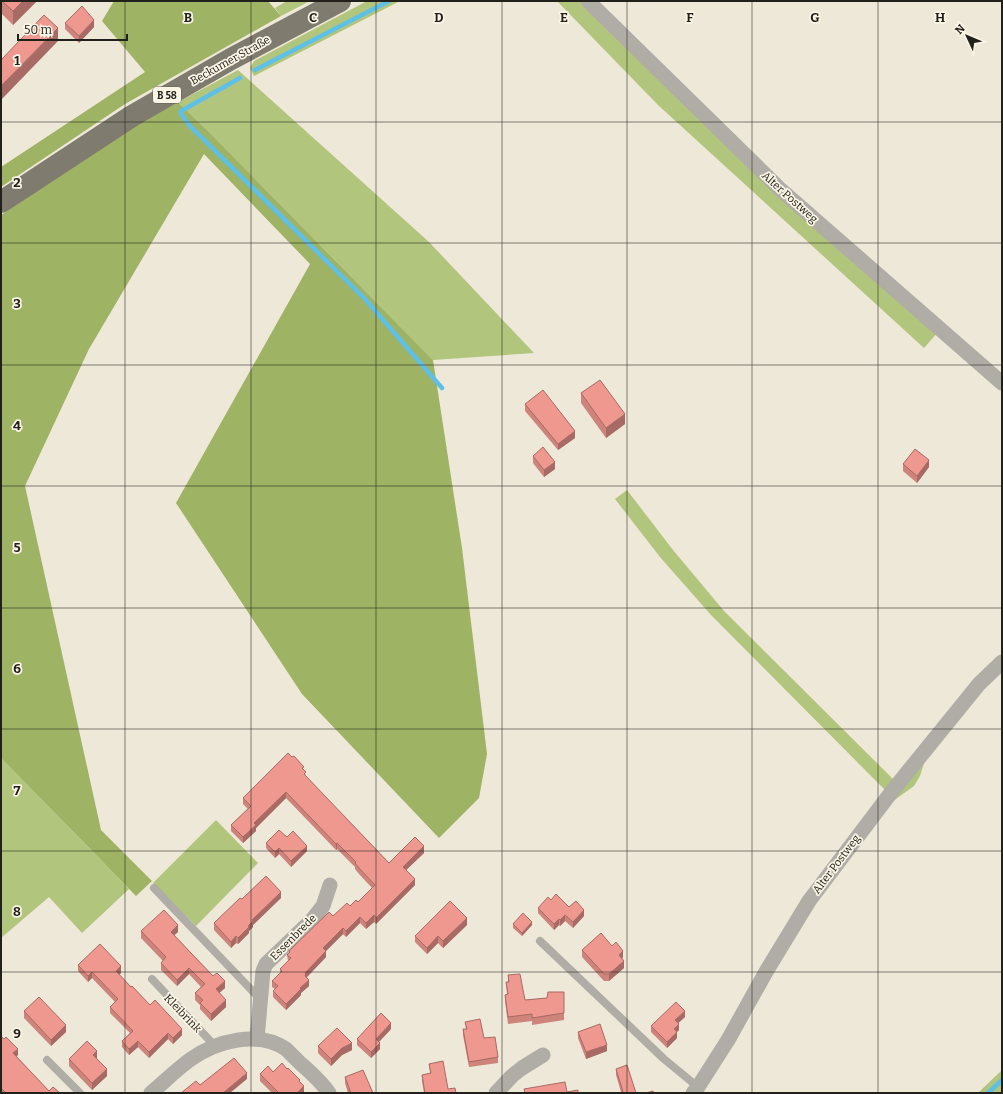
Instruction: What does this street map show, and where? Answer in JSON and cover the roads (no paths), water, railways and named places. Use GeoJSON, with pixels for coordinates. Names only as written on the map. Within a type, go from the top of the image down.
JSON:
{"type":"FeatureCollection","features":[{"type":"Feature","properties":{"kind":"main road","name":"Beckumer Straße"},"geometry":{"type":"LineString","coordinates":[[1,202],[132,116],[231,59],[340,1]]}},
{"type":"Feature","properties":{"kind":"street","name":"Alter Postweg"},"geometry":{"type":"LineString","coordinates":[[588,1],[781,190],[1002,383]]}},
{"type":"Feature","properties":{"kind":"street","name":"Alter Postweg"},"geometry":{"type":"LineString","coordinates":[[696,1090],[728,1040],[767,970],[809,901],[893,790],[979,684],[1002,662]]}},
{"type":"Feature","properties":{"kind":"street","name":"Essenbrede"},"geometry":{"type":"LineString","coordinates":[[257,1039],[263,971],[266,964],[312,920],[323,906],[330,885]]}},
{"type":"Feature","properties":{"kind":"street"},"geometry":{"type":"LineString","coordinates":[[151,1093],[191,1059],[215,1046],[235,1040],[257,1039],[279,1045],[286,1050],[309,1070],[328,1093]]}},
{"type":"Feature","properties":{"kind":"street"},"geometry":{"type":"LineString","coordinates":[[496,1093],[512,1076],[543,1055]]}},
{"type":"Feature","properties":{"kind":"lane"},"geometry":{"type":"LineString","coordinates":[[154,888],[260,999]]}},
{"type":"Feature","properties":{"kind":"lane","name":"Alter Postweg"},"geometry":{"type":"LineString","coordinates":[[540,941],[696,1090]]}},
{"type":"Feature","properties":{"kind":"lane","name":"Kleibrink"},"geometry":{"type":"LineString","coordinates":[[152,980],[215,1046]]}},
{"type":"Feature","properties":{"kind":"lane"},"geometry":{"type":"LineString","coordinates":[[47,1060],[80,1093]]}},
{"type":"Feature","properties":{"kind":"waterway"},"geometry":{"type":"LineString","coordinates":[[255,70],[389,1]]}},
{"type":"Feature","properties":{"kind":"waterway"},"geometry":{"type":"LineString","coordinates":[[240,78],[181,111],[181,114],[190,126],[365,299],[442,388]]}},
{"type":"Feature","properties":{"kind":"waterway"},"geometry":{"type":"LineString","coordinates":[[988,1093],[1002,1080]]}}]}
